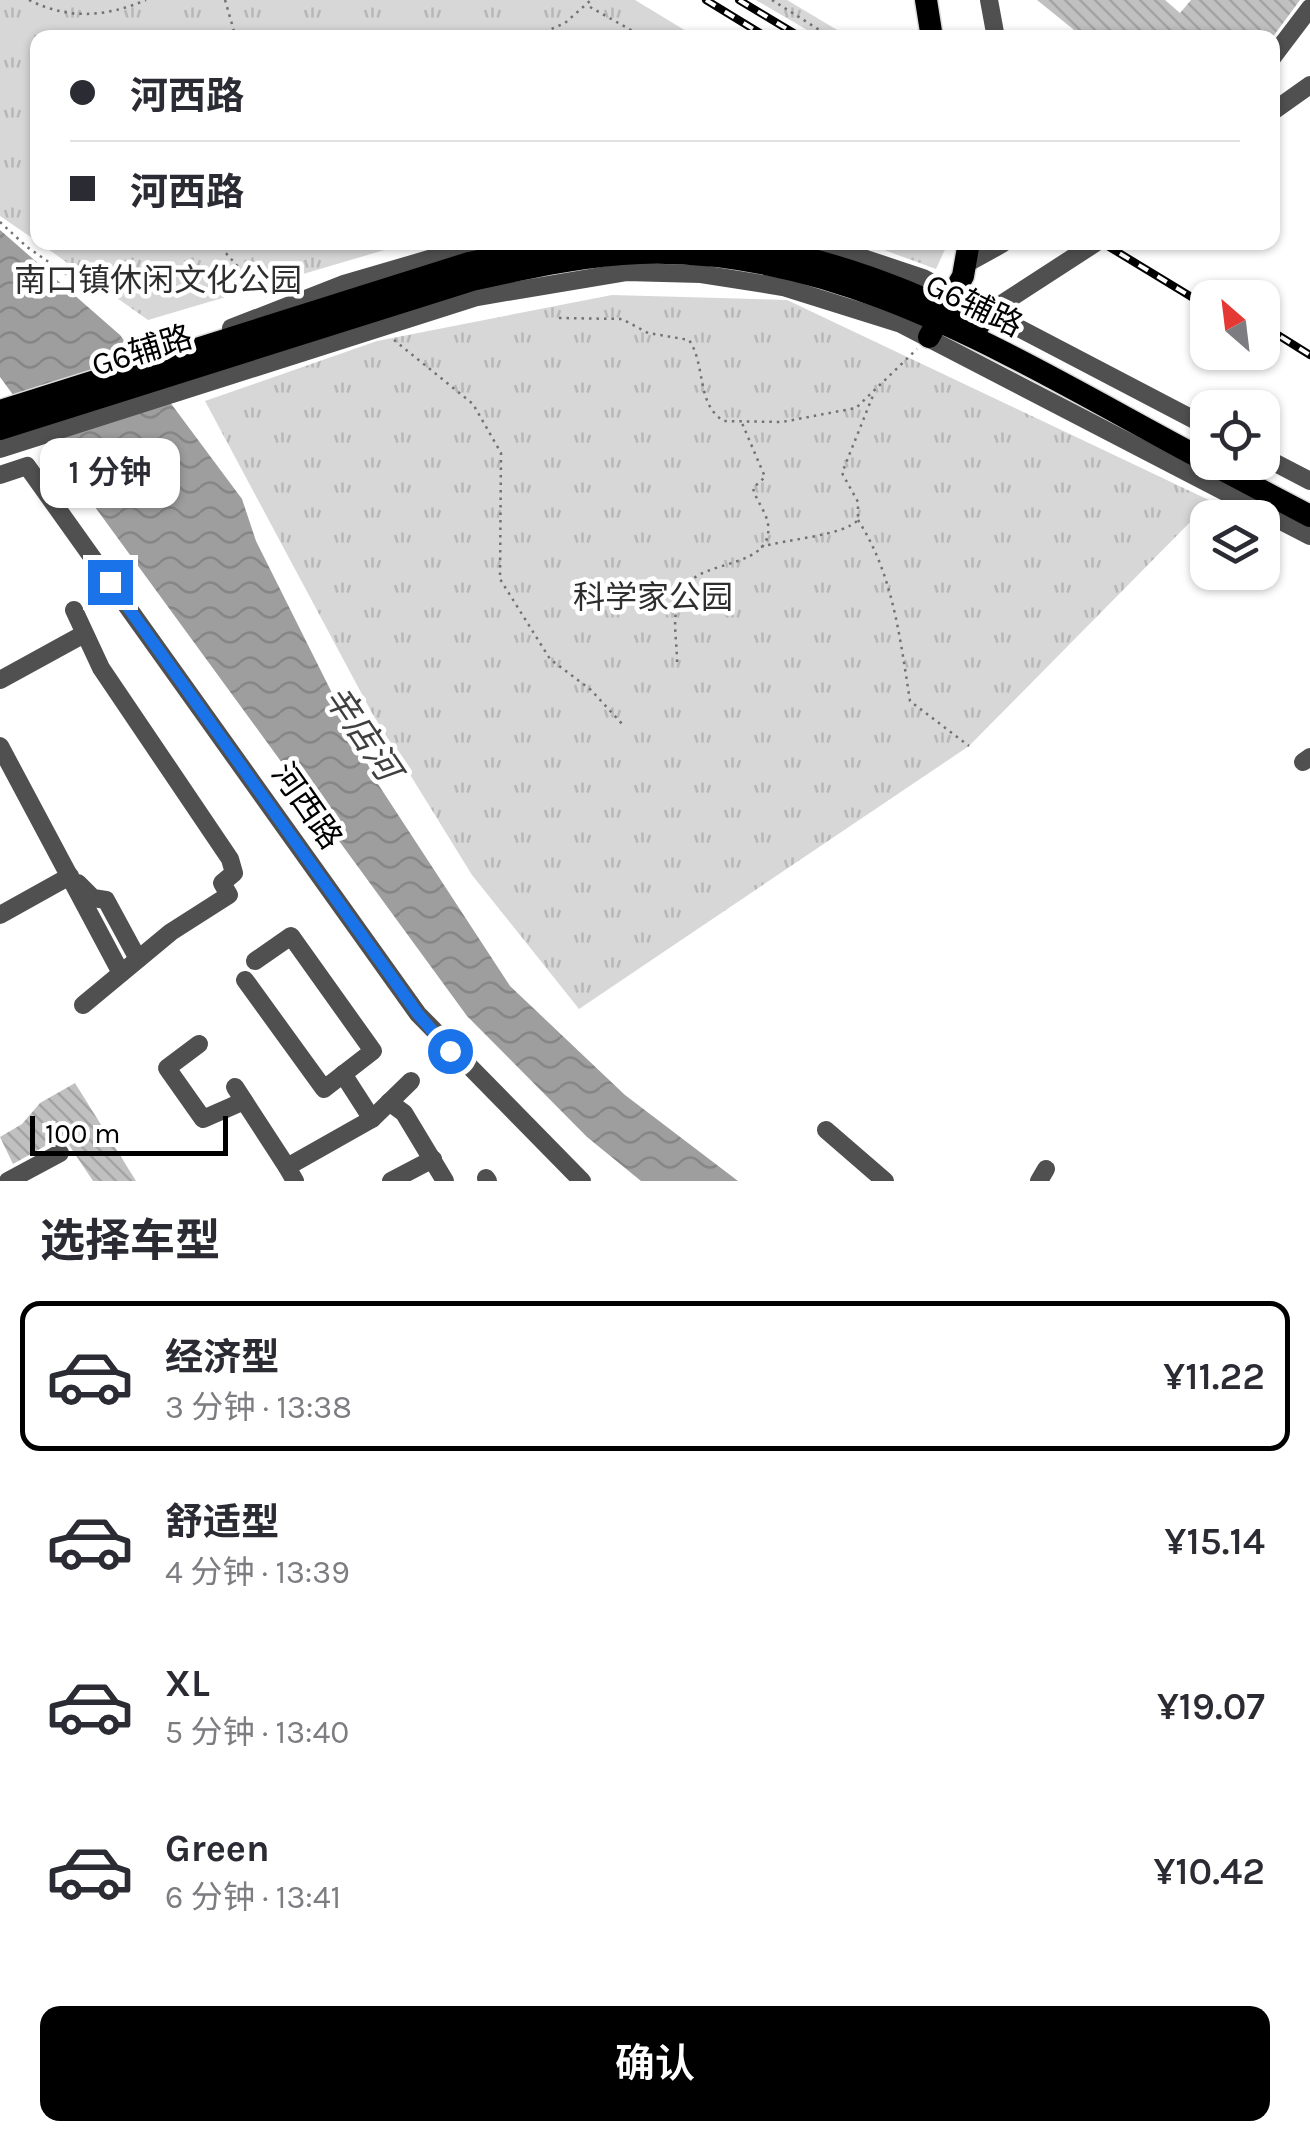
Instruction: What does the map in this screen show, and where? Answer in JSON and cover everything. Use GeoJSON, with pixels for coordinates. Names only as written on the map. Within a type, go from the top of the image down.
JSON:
{"type":"FeatureCollection","features":[{"type":"Feature","properties":{"kind":"main road"},"geometry":{"type":"LineString","coordinates":[[926,0],[931,30]]}},
{"type":"Feature","properties":{"kind":"main road","name":"G6辅路"},"geometry":{"type":"LineString","coordinates":[[0,428],[215,356],[468,263],[531,250]]}},
{"type":"Feature","properties":{"kind":"main road","name":"G6辅路"},"geometry":{"type":"LineString","coordinates":[[767,250],[860,271],[1190,452]]}},
{"type":"Feature","properties":{"kind":"main road"},"geometry":{"type":"LineString","coordinates":[[941,315],[967,253]]}},
{"type":"Feature","properties":{"kind":"main road","name":"G6辅路"},"geometry":{"type":"LineString","coordinates":[[0,411],[215,356],[472,280],[552,263],[625,254],[703,256],[787,270],[941,315],[1190,436]]}},
{"type":"Feature","properties":{"kind":"main road","name":"G6辅路"},"geometry":{"type":"LineString","coordinates":[[1242,480],[1310,516]]}},
{"type":"Feature","properties":{"kind":"main road"},"geometry":{"type":"LineString","coordinates":[[1276,480],[1310,498]]}},
{"type":"Feature","properties":{"kind":"street"},"geometry":{"type":"LineString","coordinates":[[989,0],[995,30]]}},
{"type":"Feature","properties":{"kind":"street"},"geometry":{"type":"LineString","coordinates":[[1280,47],[1310,8]]}},
{"type":"Feature","properties":{"kind":"street"},"geometry":{"type":"LineString","coordinates":[[1280,106],[1310,85]]}},
{"type":"Feature","properties":{"kind":"street","name":"G6辅路"},"geometry":{"type":"LineString","coordinates":[[215,356],[277,310],[344,284],[459,250]]}},
{"type":"Feature","properties":{"kind":"street","name":"G6辅路"},"geometry":{"type":"LineString","coordinates":[[844,250],[865,256],[941,315],[1310,536]]}},
{"type":"Feature","properties":{"kind":"street"},"geometry":{"type":"LineString","coordinates":[[989,312],[1085,250]]}},
{"type":"Feature","properties":{"kind":"street","name":"G6辅路"},"geometry":{"type":"LineString","coordinates":[[215,356],[376,326],[476,297],[626,272],[701,274],[783,287],[847,304],[941,315],[989,312],[1190,418]]}},
{"type":"Feature","properties":{"kind":"street"},"geometry":{"type":"LineString","coordinates":[[0,401],[215,356]]}},
{"type":"Feature","properties":{"kind":"street"},"geometry":{"type":"LineString","coordinates":[[0,449],[215,356]]}},
{"type":"Feature","properties":{"kind":"street"},"geometry":{"type":"LineString","coordinates":[[1280,465],[1310,480]]}},
{"type":"Feature","properties":{"kind":"street","name":"河西路"},"geometry":{"type":"LineString","coordinates":[[0,475],[27,466],[418,1014],[582,1181]]}},
{"type":"Feature","properties":{"kind":"street"},"geometry":{"type":"LineString","coordinates":[[74,610],[84,624],[84,634],[101,668],[230,860],[234,873],[222,883],[229,895],[171,932],[82,1005]]}},
{"type":"Feature","properties":{"kind":"street"},"geometry":{"type":"LineString","coordinates":[[0,680],[84,634]]}},
{"type":"Feature","properties":{"kind":"street"},"geometry":{"type":"LineString","coordinates":[[0,746],[121,973]]}},
{"type":"Feature","properties":{"kind":"street"},"geometry":{"type":"LineString","coordinates":[[70,876],[93,898],[106,900],[138,959]]}},
{"type":"Feature","properties":{"kind":"street"},"geometry":{"type":"LineString","coordinates":[[0,915],[70,876]]}},
{"type":"Feature","properties":{"kind":"street"},"geometry":{"type":"LineString","coordinates":[[245,980],[324,1089],[373,1051],[291,936],[256,961]]}},
{"type":"Feature","properties":{"kind":"street"},"geometry":{"type":"LineString","coordinates":[[200,1044],[167,1068],[202,1119],[239,1094],[291,1174],[372,1119],[412,1081]]}},
{"type":"Feature","properties":{"kind":"street"},"geometry":{"type":"LineString","coordinates":[[343,1074],[372,1119]]}},
{"type":"Feature","properties":{"kind":"street"},"geometry":{"type":"LineString","coordinates":[[390,1102],[404,1112],[445,1181]]}},
{"type":"Feature","properties":{"kind":"street"},"geometry":{"type":"LineString","coordinates":[[826,1130],[885,1181]]}},
{"type":"Feature","properties":{"kind":"street"},"geometry":{"type":"LineString","coordinates":[[3,1181],[60,1153]]}},
{"type":"Feature","properties":{"kind":"street"},"geometry":{"type":"LineString","coordinates":[[391,1181],[433,1158]]}},
{"type":"Feature","properties":{"kind":"path"},"geometry":{"type":"LineString","coordinates":[[30,0],[76,16],[120,11],[146,0]]}},
{"type":"Feature","properties":{"kind":"path"},"geometry":{"type":"LineString","coordinates":[[225,0],[234,30]]}},
{"type":"Feature","properties":{"kind":"path"},"geometry":{"type":"LineString","coordinates":[[546,30],[589,6],[591,0]]}},
{"type":"Feature","properties":{"kind":"path"},"geometry":{"type":"LineString","coordinates":[[772,0],[820,30]]}},
{"type":"Feature","properties":{"kind":"path"},"geometry":{"type":"LineString","coordinates":[[589,6],[631,30]]}},
{"type":"Feature","properties":{"kind":"path"},"geometry":{"type":"LineString","coordinates":[[0,222],[27,248],[72,278]]}},
{"type":"Feature","properties":{"kind":"path"},"geometry":{"type":"LineString","coordinates":[[223,250],[277,310]]}},
{"type":"Feature","properties":{"kind":"path"},"geometry":{"type":"LineString","coordinates":[[559,318],[622,319],[648,333],[689,340],[696,351],[714,416],[724,422],[782,422],[856,408],[941,315]]}},
{"type":"Feature","properties":{"kind":"path"},"geometry":{"type":"LineString","coordinates":[[376,326],[473,404],[501,453],[500,579],[550,659],[591,690],[624,726]]}},
{"type":"Feature","properties":{"kind":"path"},"geometry":{"type":"LineString","coordinates":[[874,391],[842,473],[858,502],[858,520],[875,546],[896,611],[910,701],[969,746]]}},
{"type":"Feature","properties":{"kind":"path"},"geometry":{"type":"LineString","coordinates":[[742,422],[765,476],[753,488],[768,525],[761,547]]}},
{"type":"Feature","properties":{"kind":"path"},"geometry":{"type":"LineString","coordinates":[[677,662],[671,619],[686,585],[697,575],[732,566],[761,547],[798,536],[843,530],[858,520]]}},
{"type":"Feature","properties":{"kind":"green space","name":"南口镇休闲文化公园"},"geometry":{"type":"Polygon","coordinates":[[[0,0],[635,0],[684,30],[30,30],[30,237],[0,216],[0,0]]]}},
{"type":"Feature","properties":{"kind":"green space"},"geometry":{"type":"Polygon","coordinates":[[[756,0],[787,0],[837,30],[807,30],[756,0]]]}},
{"type":"Feature","properties":{"kind":"green space","name":"南口镇休闲文化公园"},"geometry":{"type":"Polygon","coordinates":[[[49,250],[384,250],[148,320],[49,250]]]}},
{"type":"Feature","properties":{"kind":"green space"},"geometry":{"type":"Polygon","coordinates":[[[884,250],[945,250],[936,269],[884,250]]]}},
{"type":"Feature","properties":{"kind":"green space","name":"科学家公园"},"geometry":{"type":"Polygon","coordinates":[[[612,295],[787,300],[1209,500],[1190,500],[1190,522],[969,746],[579,1009],[472,875],[372,713],[205,401],[377,341],[612,295]]]}},
{"type":"Feature","properties":{"kind":"water"},"geometry":{"type":"Polygon","coordinates":[[[0,230],[120,335],[242,499],[256,541],[376,781],[510,986],[625,1095],[738,1181],[641,1181],[587,1137],[467,1016],[0,377],[0,230]]]}},
{"type":"Feature","properties":{"kind":"building"},"geometry":{"type":"Polygon","coordinates":[[[1037,0],[1165,0],[1180,13],[1191,0],[1300,0],[1278,30],[1074,30],[1037,0]]]}},
{"type":"Feature","properties":{"kind":"building"},"geometry":{"type":"Polygon","coordinates":[[[75,1083],[136,1181],[93,1181],[63,1136],[13,1164],[0,1137],[22,1124],[40,1103],[75,1083]]]}},
{"type":"Feature","properties":{"kind":"railway"},"geometry":{"type":"LineString","coordinates":[[706,0],[755,30]]}},
{"type":"Feature","properties":{"kind":"railway"},"geometry":{"type":"LineString","coordinates":[[739,0],[789,30]]}},
{"type":"Feature","properties":{"kind":"railway"},"geometry":{"type":"LineString","coordinates":[[1114,250],[1190,296]]}},
{"type":"Feature","properties":{"kind":"railway"},"geometry":{"type":"LineString","coordinates":[[1280,336],[1310,355]]}},
{"type":"Feature","properties":{"kind":"route"},"geometry":{"type":"LineString","coordinates":[[110,582],[418,1014],[450,1051]]}},
{"type":"Feature","properties":{"kind":"water label","name":"辛店河"},"geometry":{"type":"Point","coordinates":[362,733]}}]}
